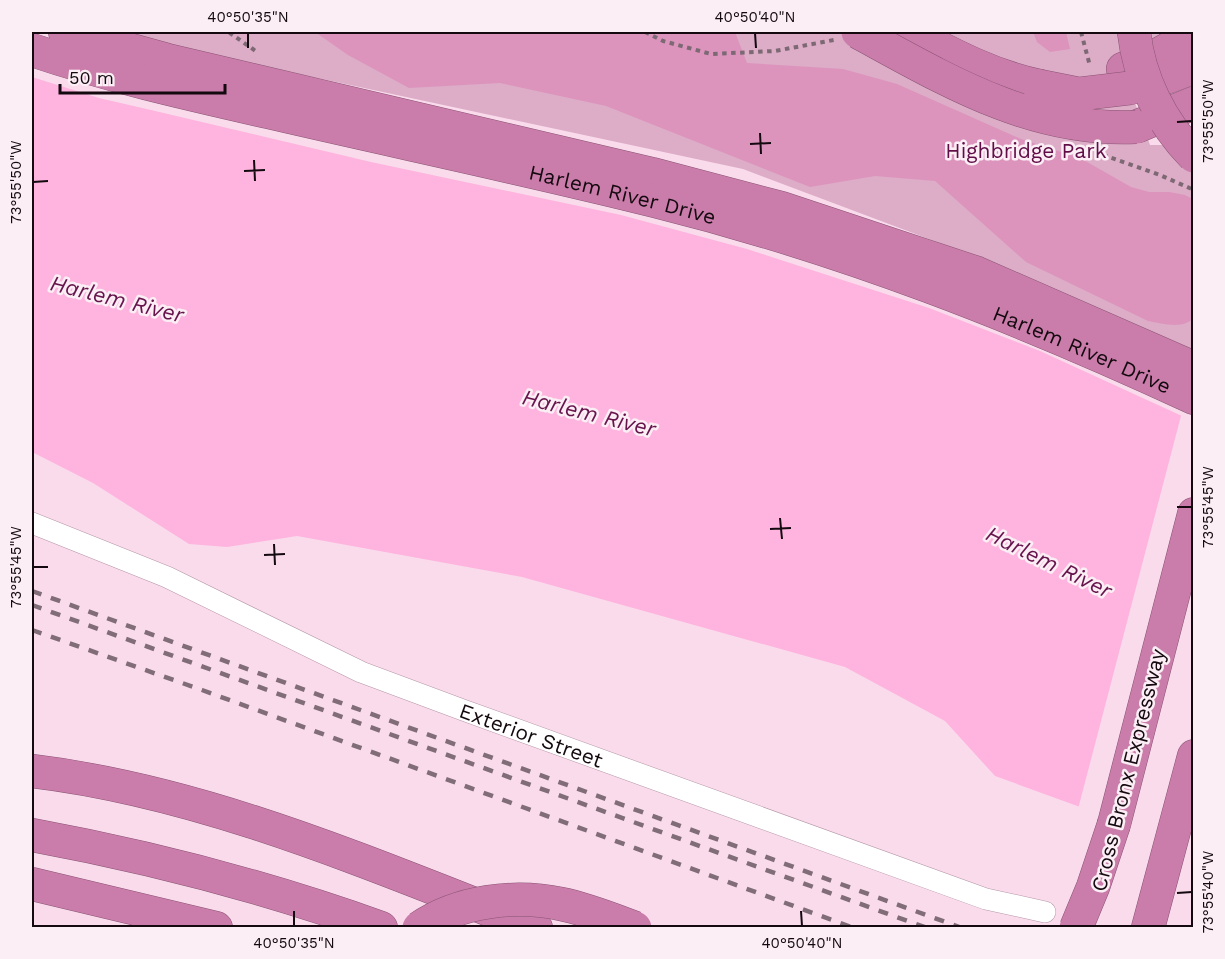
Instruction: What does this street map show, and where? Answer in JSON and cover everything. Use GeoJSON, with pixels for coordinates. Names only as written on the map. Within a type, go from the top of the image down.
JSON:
{"type":"FeatureCollection","features":[{"type":"Feature","properties":{"kind":"highway","name":"Harlem River Drive"},"geometry":{"type":"LineString","coordinates":[[65,32],[167,60],[651,174],[781,208],[977,273],[1194,368]]}},
{"type":"Feature","properties":{"kind":"highway"},"geometry":{"type":"LineString","coordinates":[[858,32],[962,87],[1018,111],[1090,126],[1180,128],[1194,126]]}},
{"type":"Feature","properties":{"kind":"highway"},"geometry":{"type":"LineString","coordinates":[[909,32],[975,66],[1039,86],[1126,78],[1156,81],[1194,67]]}},
{"type":"Feature","properties":{"kind":"highway"},"geometry":{"type":"LineString","coordinates":[[1134,32],[1141,66],[1151,94],[1167,124],[1194,156]]}},
{"type":"Feature","properties":{"kind":"highway"},"geometry":{"type":"LineString","coordinates":[[1126,78],[1161,52],[1194,34]]}},
{"type":"Feature","properties":{"kind":"highway","name":"Harlem River Drive"},"geometry":{"type":"LineString","coordinates":[[32,50],[182,92],[656,201],[802,242],[878,267],[990,309],[1194,398]]}},
{"type":"Feature","properties":{"kind":"highway"},"geometry":{"type":"LineString","coordinates":[[1136,127],[1194,103]]}},
{"type":"Feature","properties":{"kind":"highway","name":"Cross Bronx Expressway"},"geometry":{"type":"LineString","coordinates":[[1089,927],[1194,514]]}},
{"type":"Feature","properties":{"kind":"highway"},"geometry":{"type":"LineString","coordinates":[[1148,927],[1194,756]]}},
{"type":"Feature","properties":{"kind":"highway"},"geometry":{"type":"LineString","coordinates":[[32,771],[126,788],[222,813],[312,843],[536,927]]}},
{"type":"Feature","properties":{"kind":"highway"},"geometry":{"type":"LineString","coordinates":[[1076,927],[1093,887],[1114,824]]}},
{"type":"Feature","properties":{"kind":"highway"},"geometry":{"type":"LineString","coordinates":[[32,835],[182,866],[259,887],[381,927]]}},
{"type":"Feature","properties":{"kind":"highway"},"geometry":{"type":"LineString","coordinates":[[1154,927],[1170,844]]}},
{"type":"Feature","properties":{"kind":"highway"},"geometry":{"type":"LineString","coordinates":[[32,884],[216,927]]}},
{"type":"Feature","properties":{"kind":"highway"},"geometry":{"type":"LineString","coordinates":[[419,927],[458,909],[481,903],[511,900],[560,903],[635,927]]}},
{"type":"Feature","properties":{"kind":"street","name":"Exterior Street"},"geometry":{"type":"LineString","coordinates":[[32,523],[167,577],[381,680],[986,899],[1045,912]]}},
{"type":"Feature","properties":{"kind":"path"},"geometry":{"type":"LineString","coordinates":[[1081,32],[1085,47]]}},
{"type":"Feature","properties":{"kind":"green space","name":"Highbridge Park"},"geometry":{"type":"Polygon","coordinates":[[[117,32],[1175,32],[1118,55],[1150,145],[1193,145],[1193,351],[982,259],[743,169],[280,70],[117,32]]]}},
{"type":"Feature","properties":{"kind":"green space"},"geometry":{"type":"Polygon","coordinates":[[[315,32],[735,32],[747,63],[843,69],[897,84],[1021,139],[1080,158],[1131,187],[1149,192],[1185,195],[1193,199],[1193,319],[1177,325],[1148,321],[1026,262],[935,181],[875,176],[810,187],[606,106],[500,83],[409,88],[348,55],[315,32]]]}},
{"type":"Feature","properties":{"kind":"green space"},"geometry":{"type":"Polygon","coordinates":[[[1033,32],[1066,32],[1070,49],[1050,52],[1037,42],[1033,32]]]}},
{"type":"Feature","properties":{"kind":"water","name":"Harlem River"},"geometry":{"type":"Polygon","coordinates":[[[32,77],[99,98],[371,162],[621,215],[747,249],[929,308],[1040,351],[1193,421],[1193,848],[995,776],[945,721],[845,667],[522,577],[297,536],[227,547],[189,544],[93,483],[32,452],[32,77]]]}},
{"type":"Feature","properties":{"kind":"pier"},"geometry":{"type":"Polygon","coordinates":[[[1182,412],[1194,417],[1194,851],[1078,809],[1182,412]]]}},
{"type":"Feature","properties":{"kind":"railway"},"geometry":{"type":"LineString","coordinates":[[32,591],[962,928]]}},
{"type":"Feature","properties":{"kind":"railway"},"geometry":{"type":"LineString","coordinates":[[32,605],[927,928]]}},
{"type":"Feature","properties":{"kind":"railway"},"geometry":{"type":"LineString","coordinates":[[32,630],[854,928]]}}]}
